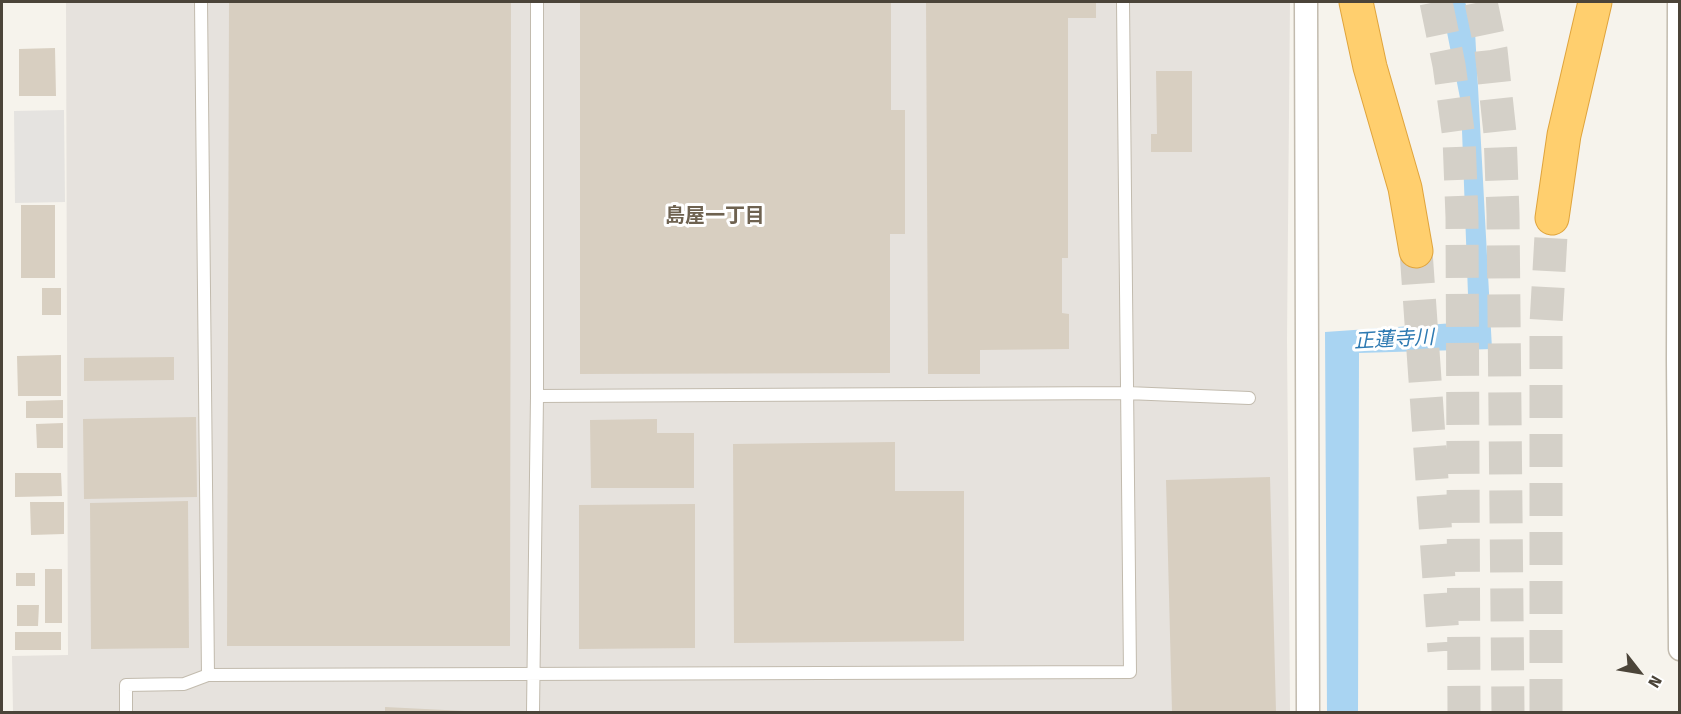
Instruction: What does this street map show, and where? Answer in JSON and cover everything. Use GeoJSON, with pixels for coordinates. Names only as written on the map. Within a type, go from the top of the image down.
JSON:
{"type":"FeatureCollection","features":[{"type":"Feature","properties":{"kind":"highway"},"geometry":{"type":"LineString","coordinates":[[1356,2],[1370,67],[1405,188],[1416,251]]}},
{"type":"Feature","properties":{"kind":"highway"},"geometry":{"type":"LineString","coordinates":[[1552,218],[1564,135],[1595,2]]}},
{"type":"Feature","properties":{"kind":"street"},"geometry":{"type":"LineString","coordinates":[[1306,2],[1308,712]]}},
{"type":"Feature","properties":{"kind":"street"},"geometry":{"type":"LineString","coordinates":[[1679,2],[1680,649]]}},
{"type":"Feature","properties":{"kind":"lane"},"geometry":{"type":"LineString","coordinates":[[201,2],[208,675]]}},
{"type":"Feature","properties":{"kind":"lane"},"geometry":{"type":"LineString","coordinates":[[533,712],[537,396],[537,2]]}},
{"type":"Feature","properties":{"kind":"lane"},"geometry":{"type":"LineString","coordinates":[[126,712],[126,684],[184,684],[208,675],[1130,672],[1124,2]]}},
{"type":"Feature","properties":{"kind":"lane"},"geometry":{"type":"LineString","coordinates":[[537,396],[1126,393],[1249,398]]}},
{"type":"Feature","properties":{"kind":"shaded area"},"geometry":{"type":"Polygon","coordinates":[[[66,2],[1290,2],[1287,340],[1290,712],[13,712],[12,656],[68,655],[66,2]]]}},
{"type":"Feature","properties":{"kind":"shaded area"},"geometry":{"type":"Polygon","coordinates":[[[64,110],[65,202],[15,203],[14,111],[64,110]]]}},
{"type":"Feature","properties":{"kind":"water","name":"正蓮寺川"},"geometry":{"type":"Polygon","coordinates":[[[1441,2],[1465,2],[1475,31],[1492,349],[1359,353],[1358,712],[1327,712],[1325,332],[1469,322],[1461,103],[1441,2]]]}},
{"type":"Feature","properties":{"kind":"building"},"geometry":{"type":"Polygon","coordinates":[[[229,2],[511,2],[510,646],[227,646],[229,2]]]}},
{"type":"Feature","properties":{"kind":"building"},"geometry":{"type":"Polygon","coordinates":[[[580,2],[891,2],[891,110],[905,110],[905,234],[890,234],[890,373],[580,374],[580,2]]]}},
{"type":"Feature","properties":{"kind":"building"},"geometry":{"type":"Polygon","coordinates":[[[926,2],[1096,2],[1096,18],[1068,18],[1068,258],[1062,258],[1062,313],[1069,314],[1069,349],[980,350],[980,374],[928,374],[926,2]]]}},
{"type":"Feature","properties":{"kind":"building"},"geometry":{"type":"Polygon","coordinates":[[[55,48],[56,96],[19,96],[19,49],[55,48]]]}},
{"type":"Feature","properties":{"kind":"building"},"geometry":{"type":"Polygon","coordinates":[[[1156,71],[1192,71],[1192,152],[1151,152],[1151,134],[1157,134],[1156,71]]]}},
{"type":"Feature","properties":{"kind":"building"},"geometry":{"type":"Polygon","coordinates":[[[21,205],[55,205],[55,278],[21,278],[21,205]]]}},
{"type":"Feature","properties":{"kind":"building"},"geometry":{"type":"Polygon","coordinates":[[[42,288],[61,288],[61,315],[42,315],[42,288]]]}},
{"type":"Feature","properties":{"kind":"building"},"geometry":{"type":"Polygon","coordinates":[[[61,355],[61,396],[18,396],[17,356],[61,355]]]}},
{"type":"Feature","properties":{"kind":"building"},"geometry":{"type":"Polygon","coordinates":[[[174,357],[174,380],[84,381],[84,358],[174,357]]]}},
{"type":"Feature","properties":{"kind":"building"},"geometry":{"type":"Polygon","coordinates":[[[63,400],[63,418],[26,418],[26,401],[63,400]]]}},
{"type":"Feature","properties":{"kind":"building"},"geometry":{"type":"Polygon","coordinates":[[[196,417],[197,497],[84,499],[83,419],[196,417]]]}},
{"type":"Feature","properties":{"kind":"building"},"geometry":{"type":"Polygon","coordinates":[[[657,419],[657,433],[694,433],[694,488],[591,488],[590,420],[657,419]]]}},
{"type":"Feature","properties":{"kind":"building"},"geometry":{"type":"Polygon","coordinates":[[[63,423],[63,448],[37,448],[36,424],[63,423]]]}},
{"type":"Feature","properties":{"kind":"building"},"geometry":{"type":"Polygon","coordinates":[[[895,442],[895,491],[964,491],[964,641],[734,643],[733,444],[895,442]]]}},
{"type":"Feature","properties":{"kind":"building"},"geometry":{"type":"Polygon","coordinates":[[[15,473],[61,473],[62,496],[15,497],[15,473]]]}},
{"type":"Feature","properties":{"kind":"building"},"geometry":{"type":"Polygon","coordinates":[[[1270,477],[1276,712],[1172,712],[1166,480],[1270,477]]]}},
{"type":"Feature","properties":{"kind":"building"},"geometry":{"type":"Polygon","coordinates":[[[188,501],[189,648],[91,649],[90,503],[188,501]]]}},
{"type":"Feature","properties":{"kind":"building"},"geometry":{"type":"Polygon","coordinates":[[[30,502],[64,502],[64,534],[31,535],[30,502]]]}},
{"type":"Feature","properties":{"kind":"building"},"geometry":{"type":"Polygon","coordinates":[[[695,504],[695,648],[579,649],[579,505],[695,504]]]}},
{"type":"Feature","properties":{"kind":"building"},"geometry":{"type":"Polygon","coordinates":[[[45,569],[62,569],[62,623],[45,623],[45,569]]]}},
{"type":"Feature","properties":{"kind":"building"},"geometry":{"type":"Polygon","coordinates":[[[16,573],[35,573],[35,586],[16,586],[16,573]]]}},
{"type":"Feature","properties":{"kind":"building"},"geometry":{"type":"Polygon","coordinates":[[[17,605],[39,605],[38,626],[17,626],[17,605]]]}},
{"type":"Feature","properties":{"kind":"building"},"geometry":{"type":"Polygon","coordinates":[[[15,632],[61,632],[61,650],[15,650],[15,632]]]}},
{"type":"Feature","properties":{"kind":"building"},"geometry":{"type":"Polygon","coordinates":[[[385,707],[465,711],[465,712],[385,712],[385,707]]]}},
{"type":"Feature","properties":{"kind":"tunnel"},"geometry":{"type":"LineString","coordinates":[[1436,2],[1449,65],[1459,138],[1462,217],[1464,712]]}},
{"type":"Feature","properties":{"kind":"tunnel"},"geometry":{"type":"LineString","coordinates":[[1481,2],[1491,50],[1500,133],[1503,214],[1508,712]]}},
{"type":"Feature","properties":{"kind":"tunnel"},"geometry":{"type":"LineString","coordinates":[[1546,712],[1546,324],[1552,218]]}},
{"type":"Feature","properties":{"kind":"tunnel"},"geometry":{"type":"LineString","coordinates":[[1416,251],[1444,651]]}},
{"type":"Feature","properties":{"kind":"district","name":"島屋一丁目"},"geometry":{"type":"Point","coordinates":[715,216]}}]}
